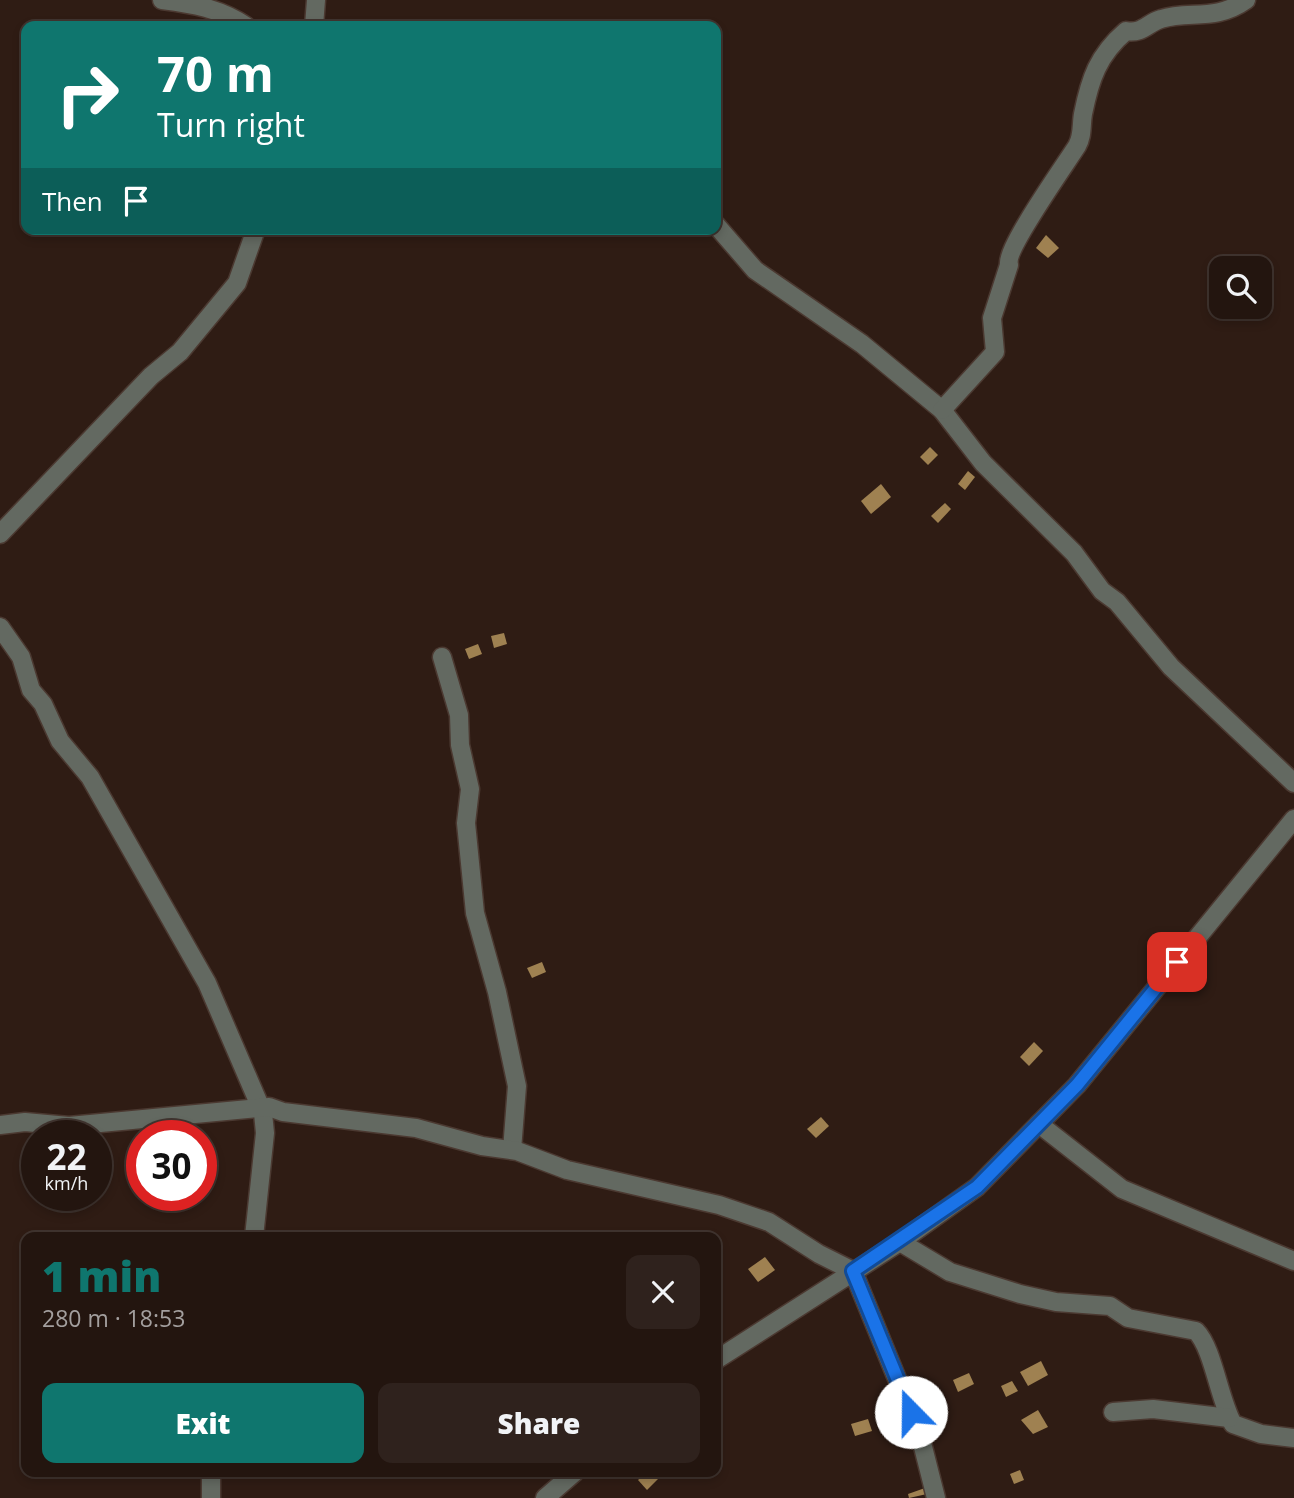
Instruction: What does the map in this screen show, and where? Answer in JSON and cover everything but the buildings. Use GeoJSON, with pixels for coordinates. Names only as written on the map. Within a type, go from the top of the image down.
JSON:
{"type":"FeatureCollection","features":[{"type":"Feature","properties":{"kind":"street"},"geometry":{"type":"LineString","coordinates":[[162,0],[191,2],[226,13],[238,21]]}},
{"type":"Feature","properties":{"kind":"street"},"geometry":{"type":"LineString","coordinates":[[314,21],[316,0]]}},
{"type":"Feature","properties":{"kind":"street"},"geometry":{"type":"LineString","coordinates":[[942,410],[995,352],[992,318],[1009,265],[1007,258],[1079,142],[1082,117],[1100,57],[1126,32],[1142,31],[1158,20],[1214,14],[1246,0]]}},
{"type":"Feature","properties":{"kind":"street"},"geometry":{"type":"LineString","coordinates":[[721,231],[755,270],[862,344],[942,410],[983,463],[1074,553],[1102,591],[1117,602],[1171,667],[1294,783]]}},
{"type":"Feature","properties":{"kind":"street"},"geometry":{"type":"LineString","coordinates":[[0,534],[44,492],[151,376],[180,352],[237,283],[254,235]]}},
{"type":"Feature","properties":{"kind":"street"},"geometry":{"type":"LineString","coordinates":[[0,627],[20,657],[31,690],[43,704],[60,741],[90,777],[207,983],[260,1107],[265,1132],[255,1232]]}},
{"type":"Feature","properties":{"kind":"street"},"geometry":{"type":"LineString","coordinates":[[442,657],[460,715],[460,745],[470,789],[466,823],[475,914],[497,992],[517,1086],[512,1150]]}},
{"type":"Feature","properties":{"kind":"street"},"geometry":{"type":"LineString","coordinates":[[721,1357],[900,1242],[977,1187],[1077,1085],[1294,819]]}},
{"type":"Feature","properties":{"kind":"street"},"geometry":{"type":"LineString","coordinates":[[0,1125],[24,1122],[69,1126],[127,1118],[242,1112],[260,1107],[403,1126],[512,1150],[567,1170],[751,1215],[769,1222],[819,1254],[853,1271],[920,1435],[936,1498]]}},
{"type":"Feature","properties":{"kind":"street"},"geometry":{"type":"LineString","coordinates":[[1039,1124],[1122,1189],[1294,1261]]}},
{"type":"Feature","properties":{"kind":"street"},"geometry":{"type":"LineString","coordinates":[[900,1242],[950,1272],[1020,1294],[1056,1301],[1110,1306],[1128,1318],[1196,1331],[1205,1343],[1213,1375],[1229,1418],[1239,1428],[1294,1438]]}},
{"type":"Feature","properties":{"kind":"street"},"geometry":{"type":"LineString","coordinates":[[1113,1412],[1153,1409],[1229,1418]]}},
{"type":"Feature","properties":{"kind":"street"},"geometry":{"type":"LineString","coordinates":[[211,1477],[211,1498]]}},
{"type":"Feature","properties":{"kind":"street"},"geometry":{"type":"LineString","coordinates":[[545,1498],[569,1477]]}},
{"type":"Feature","properties":{"kind":"route"},"geometry":{"type":"LineString","coordinates":[[911,1412],[853,1271],[900,1242],[977,1187],[1077,1085],[1177,962]]}}]}
